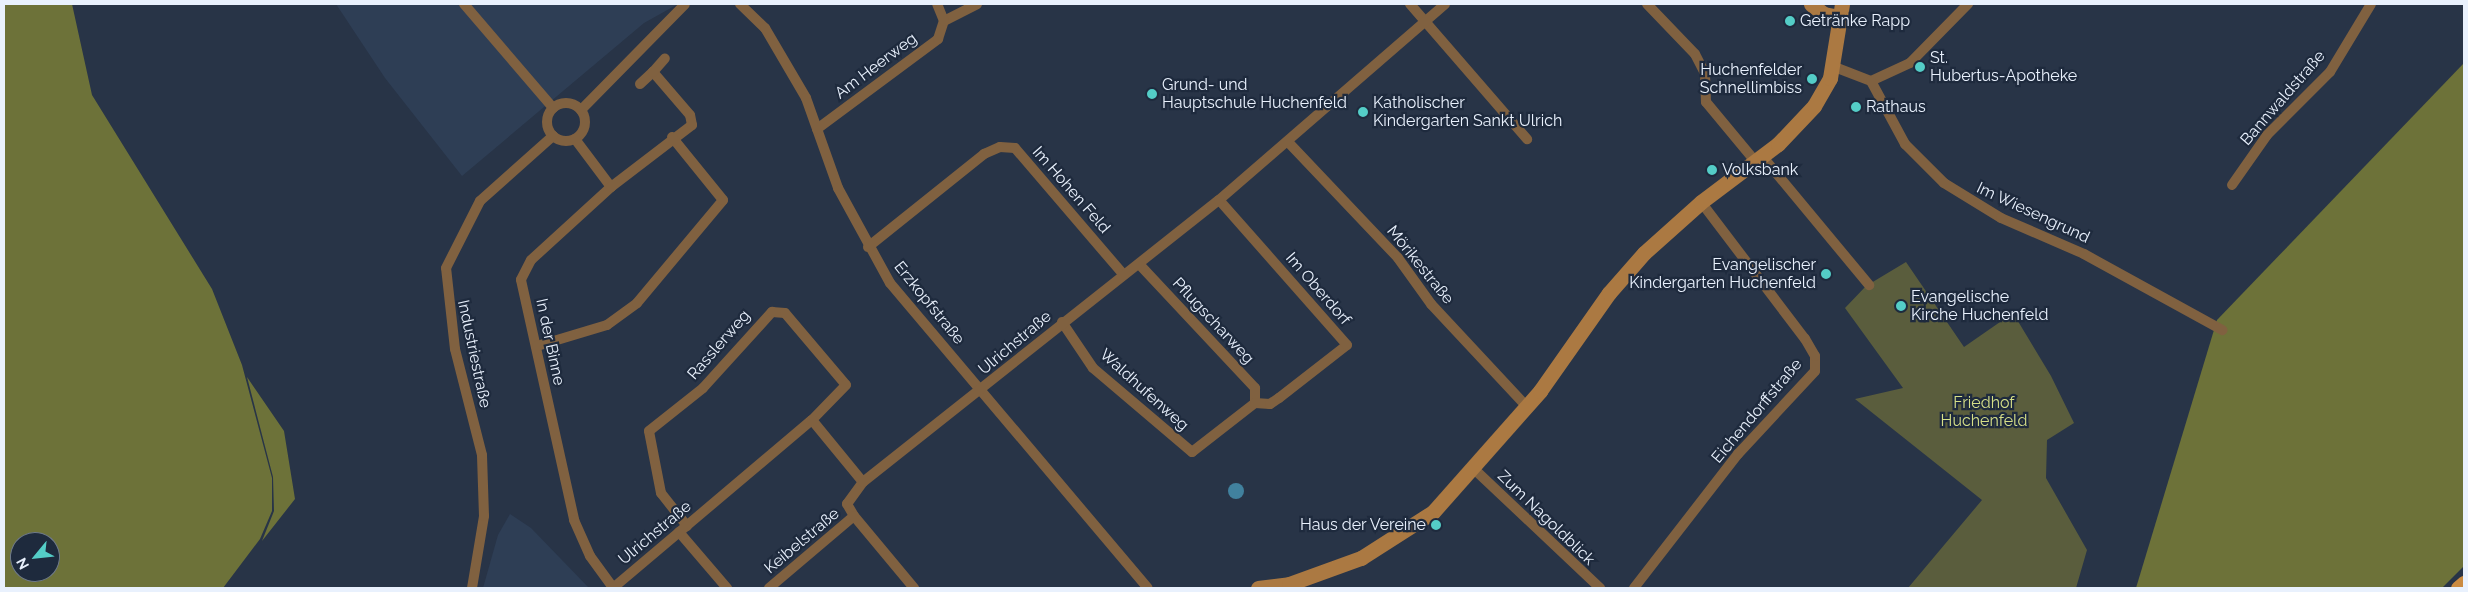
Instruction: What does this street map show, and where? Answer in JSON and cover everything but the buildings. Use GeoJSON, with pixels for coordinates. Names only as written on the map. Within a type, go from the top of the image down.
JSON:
{"type":"FeatureCollection","features":[{"type":"Feature","properties":{"kind":"main road"},"geometry":{"type":"LineString","coordinates":[[1258,588],[1289,584],[1362,558],[1433,512],[1526,406],[1609,293],[1644,253],[1701,202],[1759,159],[1814,106],[1832,66],[1840,10],[1824,14],[1811,4]]}},
{"type":"Feature","properties":{"kind":"main road"},"geometry":{"type":"LineString","coordinates":[[2458,588],[2464,583]]}},
{"type":"Feature","properties":{"kind":"street"},"geometry":{"type":"LineString","coordinates":[[464,4],[553,108]]}},
{"type":"Feature","properties":{"kind":"street"},"geometry":{"type":"LineString","coordinates":[[581,110],[685,4]]}},
{"type":"Feature","properties":{"kind":"street","name":"Erzkopfstraße"},"geometry":{"type":"LineString","coordinates":[[740,4],[765,28],[806,98],[838,188],[868,247],[890,283],[1148,588]]}},
{"type":"Feature","properties":{"kind":"street"},"geometry":{"type":"LineString","coordinates":[[937,4],[944,21],[977,4]]}},
{"type":"Feature","properties":{"kind":"street"},"geometry":{"type":"LineString","coordinates":[[1410,4],[1527,139]]}},
{"type":"Feature","properties":{"kind":"street","name":"Ulrichstraße"},"geometry":{"type":"LineString","coordinates":[[863,482],[982,390],[1062,322],[1139,264],[1289,143],[1445,4]]}},
{"type":"Feature","properties":{"kind":"street"},"geometry":{"type":"LineString","coordinates":[[1647,4],[1695,54],[1705,74],[1706,102],[1759,159],[1869,285]]}},
{"type":"Feature","properties":{"kind":"street"},"geometry":{"type":"LineString","coordinates":[[1832,66],[1871,81],[1910,63],[1968,4]]}},
{"type":"Feature","properties":{"kind":"street","name":"Bannwaldstraße"},"geometry":{"type":"LineString","coordinates":[[2232,185],[2267,135],[2330,72],[2371,4]]}},
{"type":"Feature","properties":{"kind":"street","name":"Am Heerweg"},"geometry":{"type":"LineString","coordinates":[[818,129],[938,39],[944,21]]}},
{"type":"Feature","properties":{"kind":"street"},"geometry":{"type":"LineString","coordinates":[[640,84],[665,58]]}},
{"type":"Feature","properties":{"kind":"street","name":"In der Binne"},"geometry":{"type":"LineString","coordinates":[[613,588],[590,556],[574,520],[521,280],[523,269],[611,187],[672,137],[692,125],[690,115],[653,72]]}},
{"type":"Feature","properties":{"kind":"street","name":"Im Wiesengrund"},"geometry":{"type":"LineString","coordinates":[[1871,81],[1905,144],[1944,183],[2001,218],[2084,254],[2222,330]]}},
{"type":"Feature","properties":{"kind":"street"},"geometry":{"type":"LineString","coordinates":[[564,103],[581,110],[585,128],[575,139],[566,141],[553,136],[547,119],[553,108],[564,103]]}},
{"type":"Feature","properties":{"kind":"street","name":"Industriestraße"},"geometry":{"type":"LineString","coordinates":[[472,588],[484,516],[482,455],[455,349],[446,268],[480,201],[553,136]]}},
{"type":"Feature","properties":{"kind":"street"},"geometry":{"type":"LineString","coordinates":[[537,346],[607,325],[637,303],[723,200],[672,137]]}},
{"type":"Feature","properties":{"kind":"street"},"geometry":{"type":"LineString","coordinates":[[575,139],[611,187]]}},
{"type":"Feature","properties":{"kind":"street","name":"Mörikestraße"},"geometry":{"type":"LineString","coordinates":[[1289,143],[1398,258],[1431,304],[1526,406]]}},
{"type":"Feature","properties":{"kind":"street","name":"Im Hohen Feld"},"geometry":{"type":"LineString","coordinates":[[868,247],[984,154],[1000,147],[1015,148],[1124,275]]}},
{"type":"Feature","properties":{"kind":"street","name":"Im Oberdorf"},"geometry":{"type":"LineString","coordinates":[[1192,452],[1255,403],[1270,404],[1279,398],[1347,344],[1219,200]]}},
{"type":"Feature","properties":{"kind":"street","name":"Eichendorffstraße"},"geometry":{"type":"LineString","coordinates":[[1634,588],[1738,454],[1815,371],[1815,356],[1805,339],[1701,202]]}},
{"type":"Feature","properties":{"kind":"street","name":"Pflugscharweg"},"geometry":{"type":"LineString","coordinates":[[1139,264],[1255,388],[1255,403]]}},
{"type":"Feature","properties":{"kind":"street","name":"Rasslerweg"},"geometry":{"type":"LineString","coordinates":[[683,529],[661,493],[649,431],[703,388],[772,312],[785,313],[846,385],[812,420]]}},
{"type":"Feature","properties":{"kind":"street","name":"Waldhufenweg"},"geometry":{"type":"LineString","coordinates":[[1062,322],[1093,368],[1192,452]]}},
{"type":"Feature","properties":{"kind":"street"},"geometry":{"type":"LineString","coordinates":[[812,420],[863,482]]}},
{"type":"Feature","properties":{"kind":"street","name":"Ulrichstraße"},"geometry":{"type":"LineString","coordinates":[[613,588],[812,420]]}},
{"type":"Feature","properties":{"kind":"street","name":"Zum Nagoldblick"},"geometry":{"type":"LineString","coordinates":[[1473,468],[1600,588]]}},
{"type":"Feature","properties":{"kind":"street","name":"Keibelstraße"},"geometry":{"type":"LineString","coordinates":[[863,482],[847,504],[854,516],[914,588]]}},
{"type":"Feature","properties":{"kind":"street","name":"Keibelstraße"},"geometry":{"type":"LineString","coordinates":[[769,588],[854,516]]}},
{"type":"Feature","properties":{"kind":"street"},"geometry":{"type":"LineString","coordinates":[[683,529],[726,588]]}},
{"type":"Feature","properties":{"kind":"shaded area"},"geometry":{"type":"Polygon","coordinates":[[[336,4],[678,4],[644,23],[462,176],[385,78],[336,4]]]}},
{"type":"Feature","properties":{"kind":"shaded area"},"geometry":{"type":"Polygon","coordinates":[[[1236,483],[1242,485],[1244,491],[1242,497],[1236,499],[1230,497],[1228,491],[1230,485],[1236,483]]]}},
{"type":"Feature","properties":{"kind":"shaded area"},"geometry":{"type":"Polygon","coordinates":[[[510,514],[531,528],[589,588],[483,588],[498,535],[510,514]]]}},
{"type":"Feature","properties":{"kind":"green space"},"geometry":{"type":"Polygon","coordinates":[[[4,4],[72,4],[92,95],[212,289],[242,365],[272,478],[272,511],[260,539],[223,588],[4,588],[4,4]]]}},
{"type":"Feature","properties":{"kind":"green space"},"geometry":{"type":"Polygon","coordinates":[[[2464,63],[2464,566],[2442,588],[2136,588],[2217,320],[2464,63]]]}},
{"type":"Feature","properties":{"kind":"green space","name":"Friedhof Huchenfeld"},"geometry":{"type":"Polygon","coordinates":[[[1906,262],[1964,347],[2013,313],[2051,376],[2074,423],[2047,440],[2046,478],[2087,550],[2076,588],[1908,588],[1982,500],[1855,399],[1903,388],[1845,308],[1866,286],[1906,262]]]}},
{"type":"Feature","properties":{"kind":"green space"},"geometry":{"type":"Polygon","coordinates":[[[247,377],[284,431],[295,499],[262,541],[274,511],[273,477],[247,377]]]}},
{"type":"Feature","properties":{"kind":"place","name":"Getränke Rapp"},"geometry":{"type":"Point","coordinates":[1790,21]}},
{"type":"Feature","properties":{"kind":"place","name":"St. Hubertus-Apotheke"},"geometry":{"type":"Point","coordinates":[1920,67]}},
{"type":"Feature","properties":{"kind":"place","name":"Huchenfelder Schnellimbiss"},"geometry":{"type":"Point","coordinates":[1812,79]}},
{"type":"Feature","properties":{"kind":"place","name":"Grund- und Hauptschule Huchenfeld"},"geometry":{"type":"Point","coordinates":[1152,94]}},
{"type":"Feature","properties":{"kind":"place","name":"Rathaus"},"geometry":{"type":"Point","coordinates":[1856,107]}},
{"type":"Feature","properties":{"kind":"place","name":"Katholischer Kindergarten Sankt Ulrich"},"geometry":{"type":"Point","coordinates":[1363,112]}},
{"type":"Feature","properties":{"kind":"place","name":"Volksbank"},"geometry":{"type":"Point","coordinates":[1712,170]}},
{"type":"Feature","properties":{"kind":"place","name":"Evangelischer Kindergarten Huchenfeld"},"geometry":{"type":"Point","coordinates":[1826,274]}},
{"type":"Feature","properties":{"kind":"place","name":"Evangelische Kirche Huchenfeld"},"geometry":{"type":"Point","coordinates":[1901,306]}},
{"type":"Feature","properties":{"kind":"place","name":"Haus der Vereine"},"geometry":{"type":"Point","coordinates":[1436,525]}}]}
